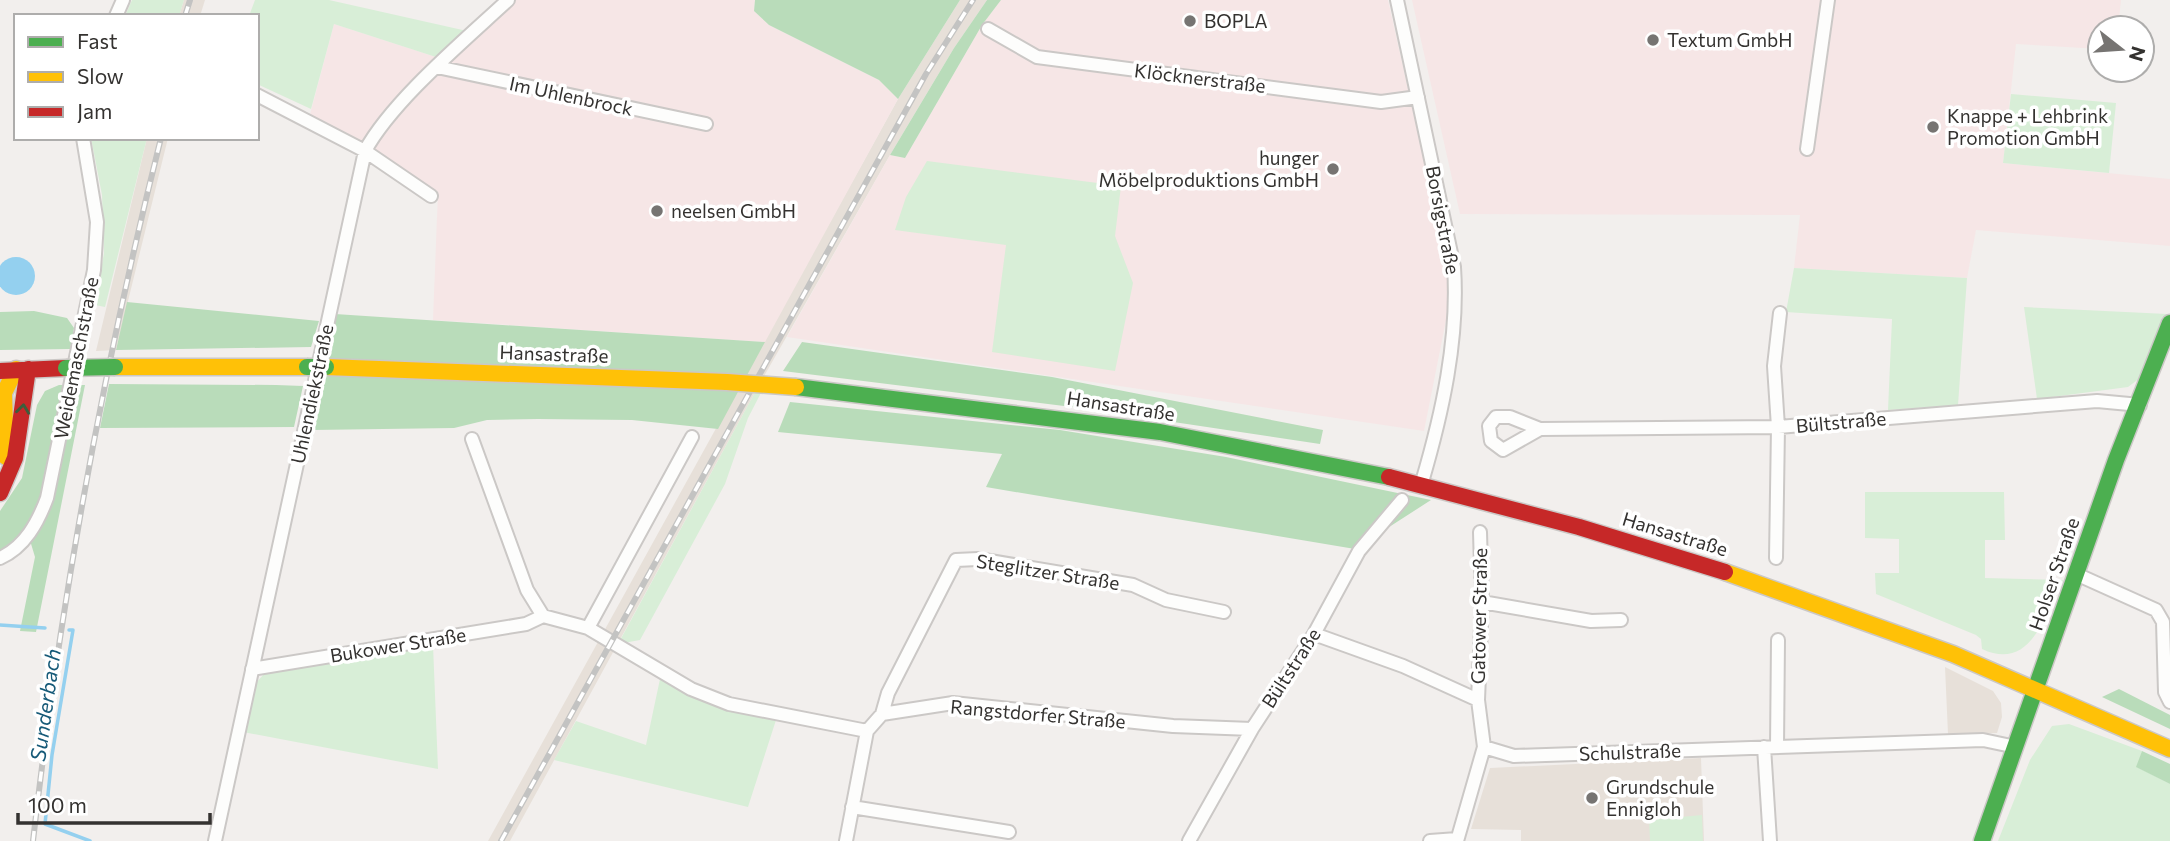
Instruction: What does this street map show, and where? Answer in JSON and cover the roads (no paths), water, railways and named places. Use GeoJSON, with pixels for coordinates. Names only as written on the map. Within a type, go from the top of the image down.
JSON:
{"type":"FeatureCollection","features":[{"type":"Feature","properties":{"kind":"main road","name":"Holser Straße"},"geometry":{"type":"LineString","coordinates":[[1982,841],[2076,575],[2170,323]]}},
{"type":"Feature","properties":{"kind":"main road","name":"Hansastraße"},"geometry":{"type":"LineString","coordinates":[[11,369],[326,367],[727,382],[796,387],[1072,419],[1278,452],[1422,482],[1770,586],[1892,629],[2038,688],[2170,748]]}},
{"type":"Feature","properties":{"kind":"main road"},"geometry":{"type":"LineString","coordinates":[[0,476],[8,444],[2,410],[11,369]]}},
{"type":"Feature","properties":{"kind":"main road"},"geometry":{"type":"LineString","coordinates":[[0,494],[15,458],[11,369]]}},
{"type":"Feature","properties":{"kind":"street","name":"Uhlendiekstraße"},"geometry":{"type":"LineString","coordinates":[[215,841],[365,151],[373,137],[437,67],[508,0]]}},
{"type":"Feature","properties":{"kind":"street","name":"Borsigstraße"},"geometry":{"type":"LineString","coordinates":[[1397,0],[1454,267],[1456,297],[1440,421],[1422,482]]}},
{"type":"Feature","properties":{"kind":"street"},"geometry":{"type":"LineString","coordinates":[[1807,149],[1828,0]]}},
{"type":"Feature","properties":{"kind":"street","name":"Klöcknerstraße"},"geometry":{"type":"LineString","coordinates":[[988,29],[1037,57],[1381,102],[1418,97]]}},
{"type":"Feature","properties":{"kind":"street","name":"Im Uhlenbrock"},"geometry":{"type":"LineString","coordinates":[[437,67],[706,124]]}},
{"type":"Feature","properties":{"kind":"street"},"geometry":{"type":"LineString","coordinates":[[259,96],[365,151],[431,195]]}},
{"type":"Feature","properties":{"kind":"street","name":"Weidemaschstraße"},"geometry":{"type":"LineString","coordinates":[[0,558],[24,540],[38,521],[47,498],[85,318],[94,270],[97,222],[83,140]]}},
{"type":"Feature","properties":{"kind":"street"},"geometry":{"type":"LineString","coordinates":[[1776,558],[1778,427],[1774,366],[1780,313]]}},
{"type":"Feature","properties":{"kind":"street","name":"Bültstraße"},"geometry":{"type":"LineString","coordinates":[[1541,429],[1778,427],[2097,401],[2140,405]]}},
{"type":"Feature","properties":{"kind":"street"},"geometry":{"type":"LineString","coordinates":[[588,628],[692,437]]}},
{"type":"Feature","properties":{"kind":"street"},"geometry":{"type":"LineString","coordinates":[[472,439],[527,590],[543,616],[588,628],[691,690],[729,704],[867,731]]}},
{"type":"Feature","properties":{"kind":"street","name":"Bültstraße"},"geometry":{"type":"LineString","coordinates":[[1189,841],[1252,729],[1314,634],[1359,551],[1402,500]]}},
{"type":"Feature","properties":{"kind":"street","name":"Gatower Straße"},"geometry":{"type":"LineString","coordinates":[[1480,533],[1482,601],[1478,700],[1484,747]]}},
{"type":"Feature","properties":{"kind":"street","name":"Steglitzer Straße"},"geometry":{"type":"LineString","coordinates":[[881,714],[888,693],[956,560],[978,559],[1133,585],[1166,600],[1224,612]]}},
{"type":"Feature","properties":{"kind":"street"},"geometry":{"type":"LineString","coordinates":[[2076,575],[2156,610],[2163,622],[2165,692],[2170,702]]}},
{"type":"Feature","properties":{"kind":"street"},"geometry":{"type":"LineString","coordinates":[[1482,601],[1591,621],[1621,620]]}},
{"type":"Feature","properties":{"kind":"street","name":"Bukower Straße"},"geometry":{"type":"LineString","coordinates":[[252,669],[526,624],[543,616]]}},
{"type":"Feature","properties":{"kind":"street","name":"Gatower Straße"},"geometry":{"type":"LineString","coordinates":[[1314,634],[1403,666],[1478,700]]}},
{"type":"Feature","properties":{"kind":"street"},"geometry":{"type":"LineString","coordinates":[[1770,841],[1770,747],[1778,640]]}},
{"type":"Feature","properties":{"kind":"street","name":"Rangstdorfer Straße"},"geometry":{"type":"LineString","coordinates":[[881,714],[953,704],[1174,726],[1252,729]]}},
{"type":"Feature","properties":{"kind":"street"},"geometry":{"type":"LineString","coordinates":[[846,841],[867,731],[881,714]]}},
{"type":"Feature","properties":{"kind":"street","name":"Schulstraße"},"geometry":{"type":"LineString","coordinates":[[1484,747],[1514,756],[1983,740],[2016,747]]}},
{"type":"Feature","properties":{"kind":"street"},"geometry":{"type":"LineString","coordinates":[[1430,841],[1457,840],[1484,747]]}},
{"type":"Feature","properties":{"kind":"street"},"geometry":{"type":"LineString","coordinates":[[852,807],[1009,832]]}},
{"type":"Feature","properties":{"kind":"water"},"geometry":{"type":"Polygon","coordinates":[[[9,258],[23,258],[34,269],[34,283],[23,294],[9,294],[-1,284],[-1,268],[9,258]]]}},
{"type":"Feature","properties":{"kind":"waterway","name":"Sunderbach"},"geometry":{"type":"LineString","coordinates":[[0,625],[45,628]]}},
{"type":"Feature","properties":{"kind":"waterway","name":"Sunderbach"},"geometry":{"type":"LineString","coordinates":[[69,630],[73,630],[52,755],[45,824],[90,841]]}},
{"type":"Feature","properties":{"kind":"railway"},"geometry":{"type":"LineString","coordinates":[[186,14],[190,0]]}},
{"type":"Feature","properties":{"kind":"railway"},"geometry":{"type":"LineString","coordinates":[[501,841],[926,74],[973,0]]}},
{"type":"Feature","properties":{"kind":"railway"},"geometry":{"type":"LineString","coordinates":[[33,841],[56,664],[85,487],[120,312],[161,140]]}},
{"type":"Feature","properties":{"kind":"place","name":"BOPLA"},"geometry":{"type":"Point","coordinates":[1190,21]}},
{"type":"Feature","properties":{"kind":"place","name":"Textum GmbH"},"geometry":{"type":"Point","coordinates":[1653,40]}},
{"type":"Feature","properties":{"kind":"place","name":"Knappe + Lehbrink Promotion GmbH"},"geometry":{"type":"Point","coordinates":[1933,127]}},
{"type":"Feature","properties":{"kind":"place","name":"hunger Möbelproduktions GmbH"},"geometry":{"type":"Point","coordinates":[1333,169]}},
{"type":"Feature","properties":{"kind":"place","name":"neelsen GmbH"},"geometry":{"type":"Point","coordinates":[657,211]}},
{"type":"Feature","properties":{"kind":"place","name":"Grundschule Ennigloh"},"geometry":{"type":"Point","coordinates":[1592,798]}}]}
